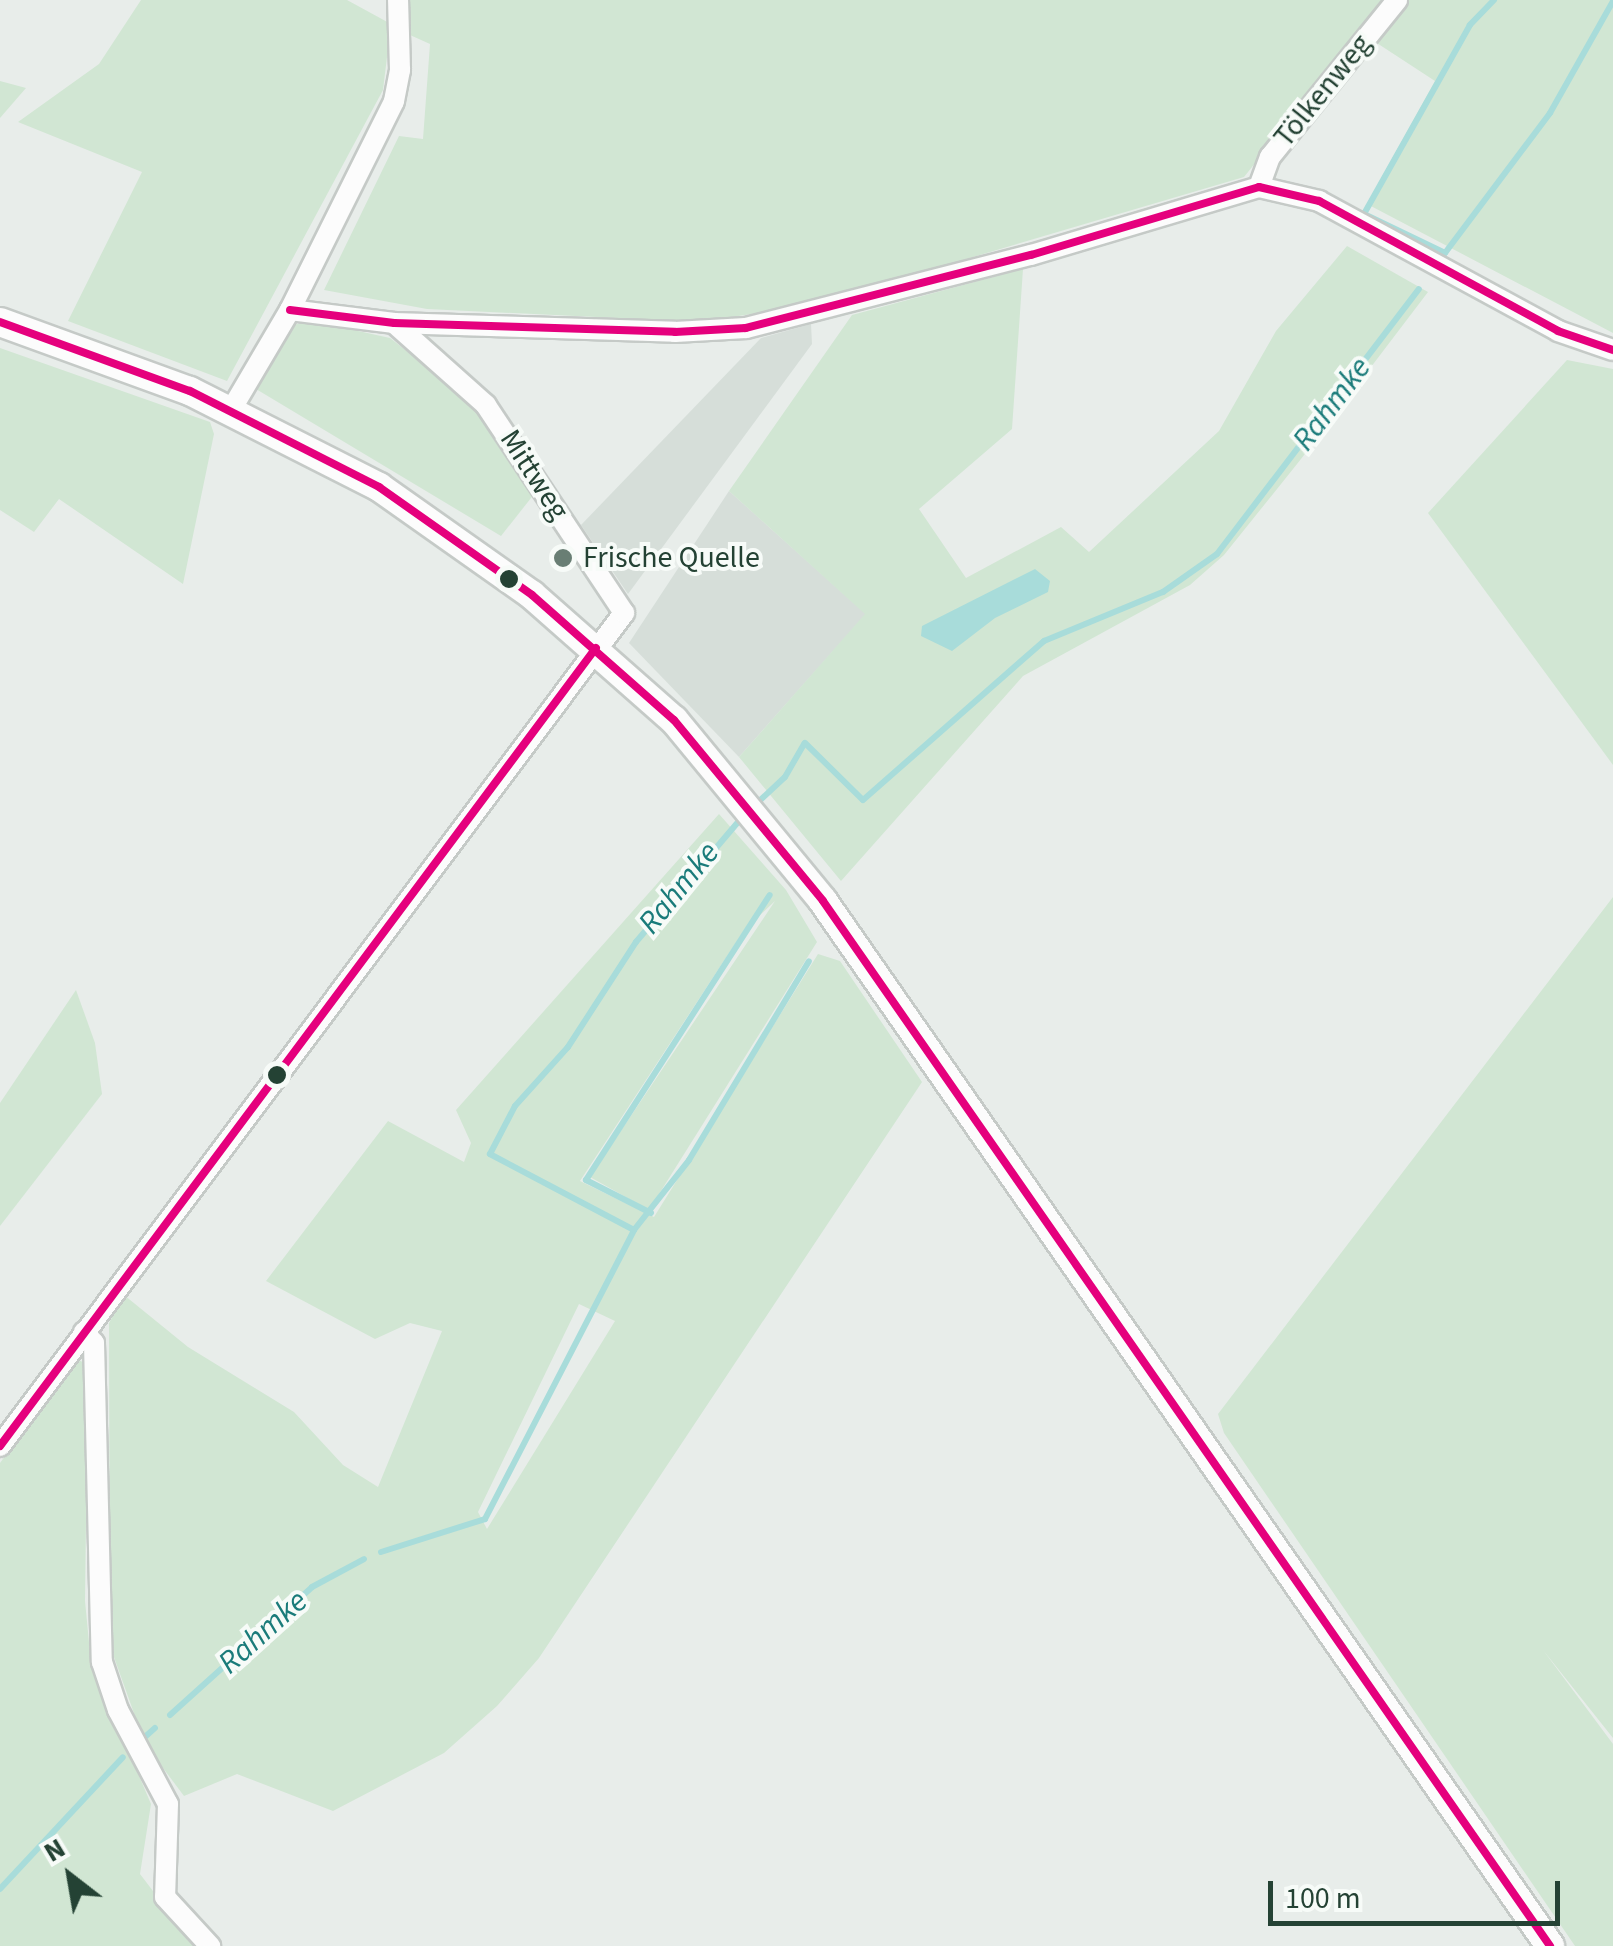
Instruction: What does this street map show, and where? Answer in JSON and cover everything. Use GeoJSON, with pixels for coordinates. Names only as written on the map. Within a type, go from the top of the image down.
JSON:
{"type":"FeatureCollection","features":[{"type":"Feature","properties":{"kind":"main road"},"geometry":{"type":"LineString","coordinates":[[0,322],[231,410],[437,524],[596,648],[674,720],[823,901],[1550,1946]]}},
{"type":"Feature","properties":{"kind":"street"},"geometry":{"type":"LineString","coordinates":[[231,410],[290,310],[394,100],[398,0]]}},
{"type":"Feature","properties":{"kind":"street","name":"Tölkenweg"},"geometry":{"type":"LineString","coordinates":[[1259,186],[1270,156],[1397,0]]}},
{"type":"Feature","properties":{"kind":"street"},"geometry":{"type":"LineString","coordinates":[[290,310],[394,323],[689,333],[746,328],[1012,260],[1259,186],[1319,201],[1558,331],[1613,350]]}},
{"type":"Feature","properties":{"kind":"street","name":"Mittweg"},"geometry":{"type":"LineString","coordinates":[[394,323],[486,405],[624,612],[596,648]]}},
{"type":"Feature","properties":{"kind":"street"},"geometry":{"type":"LineString","coordinates":[[0,1446],[596,648]]}},
{"type":"Feature","properties":{"kind":"street"},"geometry":{"type":"LineString","coordinates":[[84,1332],[94,1343],[102,1662],[118,1710],[168,1804],[161,1876],[166,1897],[210,1946]]}},
{"type":"Feature","properties":{"kind":"shaded area"},"geometry":{"type":"Polygon","coordinates":[[[811,324],[812,344],[628,594],[581,525],[761,338],[811,324]]]}},
{"type":"Feature","properties":{"kind":"shaded area"},"geometry":{"type":"Polygon","coordinates":[[[729,491],[866,614],[739,757],[629,643],[729,491]]]}},
{"type":"Feature","properties":{"kind":"green space"},"geometry":{"type":"Polygon","coordinates":[[[141,0],[347,0],[391,24],[383,90],[227,381],[68,321],[142,172],[18,122],[99,64],[141,0]]]}},
{"type":"Feature","properties":{"kind":"green space"},"geometry":{"type":"Polygon","coordinates":[[[408,0],[1613,0],[1613,333],[1367,204],[1435,81],[1360,32],[1244,177],[814,304],[700,322],[427,309],[324,290],[399,136],[423,139],[430,44],[410,35],[408,0]]]}},
{"type":"Feature","properties":{"kind":"green space"},"geometry":{"type":"Polygon","coordinates":[[[0,81],[26,88],[0,118],[0,81]]]}},
{"type":"Feature","properties":{"kind":"green space"},"geometry":{"type":"Polygon","coordinates":[[[1347,246],[1428,292],[1301,459],[1224,555],[1190,585],[1023,676],[841,881],[739,757],[865,614],[729,491],[852,315],[1023,269],[1012,429],[919,509],[966,578],[1061,527],[1089,552],[1219,431],[1276,331],[1347,246]]]}},
{"type":"Feature","properties":{"kind":"green space"},"geometry":{"type":"Polygon","coordinates":[[[308,320],[390,338],[479,407],[535,493],[501,536],[256,389],[292,326],[308,320]]]}},
{"type":"Feature","properties":{"kind":"green space"},"geometry":{"type":"Polygon","coordinates":[[[0,348],[210,422],[214,434],[183,584],[59,499],[34,532],[0,510],[0,348]]]}},
{"type":"Feature","properties":{"kind":"green space"},"geometry":{"type":"Polygon","coordinates":[[[1567,360],[1613,369],[1613,765],[1428,513],[1567,360]]]}},
{"type":"Feature","properties":{"kind":"green space"},"geometry":{"type":"Polygon","coordinates":[[[719,814],[786,890],[817,942],[649,1210],[590,1177],[775,901],[744,930],[580,1181],[654,1217],[818,954],[840,961],[922,1082],[539,1658],[497,1706],[444,1753],[333,1811],[237,1774],[184,1796],[145,1744],[110,1646],[109,1323],[124,1295],[188,1347],[294,1412],[343,1465],[378,1487],[442,1331],[410,1323],[375,1339],[266,1281],[388,1121],[464,1162],[471,1143],[456,1110],[719,814]],[[579,1304],[478,1512],[487,1529],[615,1321],[579,1304]]]}},
{"type":"Feature","properties":{"kind":"green space"},"geometry":{"type":"Polygon","coordinates":[[[1613,897],[1613,1738],[1543,1650],[1613,1744],[1613,1946],[1575,1946],[1224,1433],[1218,1414],[1613,897]]]}},
{"type":"Feature","properties":{"kind":"green space"},"geometry":{"type":"Polygon","coordinates":[[[76,990],[95,1043],[102,1094],[0,1226],[0,1103],[76,990]]]}},
{"type":"Feature","properties":{"kind":"green space"},"geometry":{"type":"Polygon","coordinates":[[[77,1359],[88,1365],[85,1601],[91,1663],[151,1804],[140,1874],[195,1946],[0,1946],[0,1463],[77,1359]]]}},
{"type":"Feature","properties":{"kind":"water"},"geometry":{"type":"Polygon","coordinates":[[[1035,569],[1050,581],[1048,592],[995,618],[952,651],[921,636],[922,626],[1035,569]]]}},
{"type":"Feature","properties":{"kind":"waterway"},"geometry":{"type":"LineString","coordinates":[[1494,0],[1470,25],[1364,214],[1445,253],[1550,113],[1613,1]]}},
{"type":"Feature","properties":{"kind":"waterway","name":"Rahmke"},"geometry":{"type":"LineString","coordinates":[[754,806],[785,777],[805,743],[863,800],[1044,641],[1163,592],[1217,554],[1419,289]]}},
{"type":"Feature","properties":{"kind":"waterway","name":"Rahmke"},"geometry":{"type":"LineString","coordinates":[[381,1552],[485,1519],[634,1230],[490,1154],[515,1106],[568,1047],[636,942],[745,814]]}},
{"type":"Feature","properties":{"kind":"waterway","name":"Rahmke"},"geometry":{"type":"LineString","coordinates":[[651,1213],[586,1180],[770,895]]}},
{"type":"Feature","properties":{"kind":"waterway"},"geometry":{"type":"LineString","coordinates":[[634,1230],[689,1160],[809,961]]}},
{"type":"Feature","properties":{"kind":"waterway","name":"Rahmke"},"geometry":{"type":"LineString","coordinates":[[170,1715],[312,1587],[364,1559]]}},
{"type":"Feature","properties":{"kind":"waterway","name":"Rahmke"},"geometry":{"type":"LineString","coordinates":[[146,1736],[155,1728]]}},
{"type":"Feature","properties":{"kind":"waterway","name":"Rahmke"},"geometry":{"type":"LineString","coordinates":[[0,1889],[123,1757]]}},
{"type":"Feature","properties":{"kind":"transit line"},"geometry":{"type":"LineString","coordinates":[[290,310],[394,323],[675,332],[746,328],[1031,255],[1259,187],[1319,201],[1558,331],[1613,350]]}},
{"type":"Feature","properties":{"kind":"transit line"},"geometry":{"type":"LineString","coordinates":[[0,322],[190,391],[379,487],[532,595],[674,720],[823,901],[1550,1946]]}},
{"type":"Feature","properties":{"kind":"transit line"},"geometry":{"type":"LineString","coordinates":[[0,1446],[596,648]]}},
{"type":"Feature","properties":{"kind":"place","name":"Frische Quelle"},"geometry":{"type":"Point","coordinates":[563,558]}}]}
